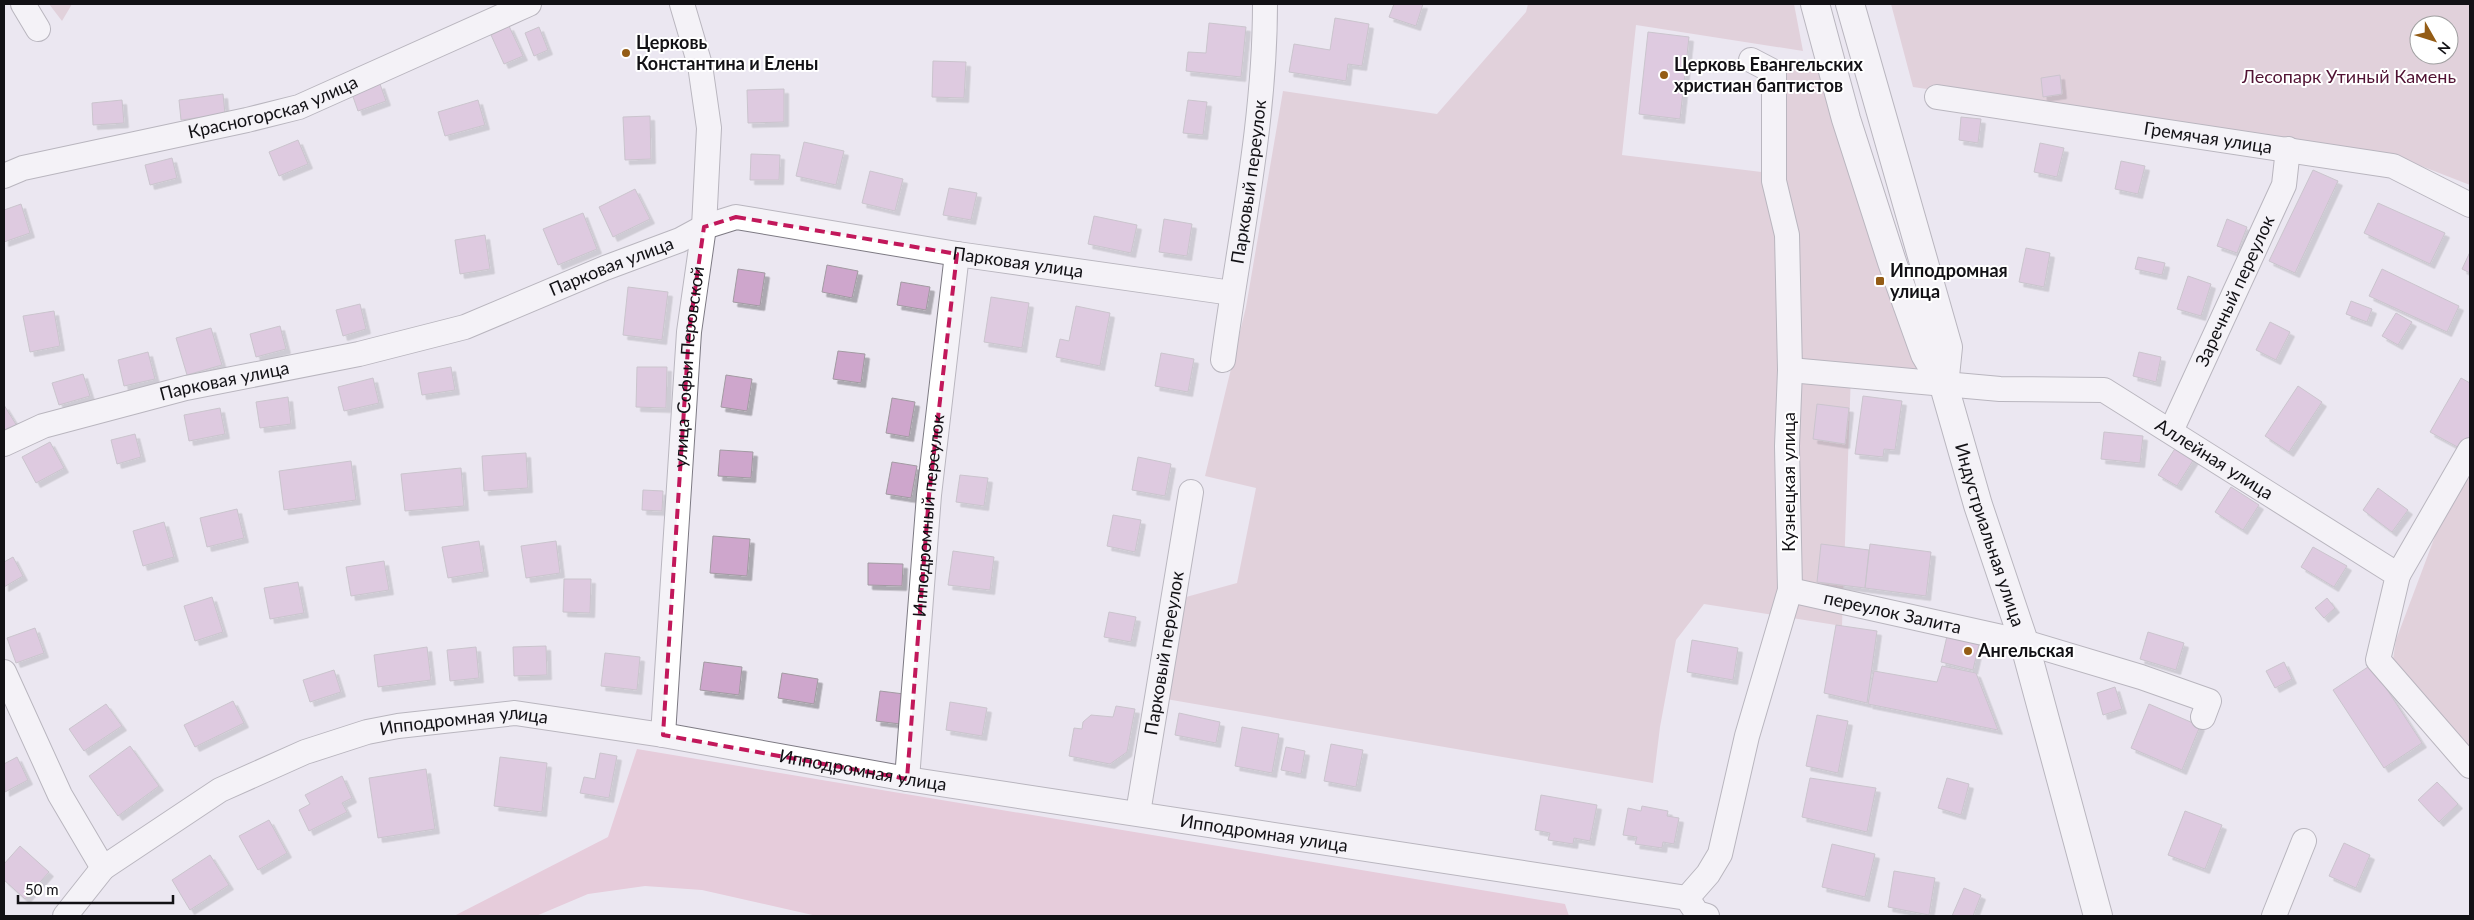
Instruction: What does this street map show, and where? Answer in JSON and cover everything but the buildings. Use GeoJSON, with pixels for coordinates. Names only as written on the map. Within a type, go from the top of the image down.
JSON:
{"type":"FeatureCollection","features":[{"type":"Feature","properties":{"kind":"street"},"geometry":{"type":"LineString","coordinates":[[23,4],[38,29]]}},
{"type":"Feature","properties":{"kind":"street","name":"Красногорская улица"},"geometry":{"type":"LineString","coordinates":[[4,176],[23,168],[299,107],[529,4]]}},
{"type":"Feature","properties":{"kind":"street","name":"улица Софьи Перовской"},"geometry":{"type":"LineString","coordinates":[[663,735],[689,332],[704,227],[709,128],[700,65],[682,4]]}},
{"type":"Feature","properties":{"kind":"street","name":"Парковый переулок"},"geometry":{"type":"LineString","coordinates":[[1223,360],[1258,132],[1265,44],[1265,4]]}},
{"type":"Feature","properties":{"kind":"street","name":"Индустриальная улица"},"geometry":{"type":"LineString","coordinates":[[1815,4],[1846,119],[1922,346],[1944,386],[1978,506],[2024,642],[2098,916]]}},
{"type":"Feature","properties":{"kind":"street","name":"Индустриальная улица"},"geometry":{"type":"LineString","coordinates":[[1850,4],[1948,347],[1944,386]]}},
{"type":"Feature","properties":{"kind":"street","name":"Кузнецкая улица"},"geometry":{"type":"LineString","coordinates":[[1687,898],[1708,874],[1720,854],[1747,736],[1790,590],[1787,446],[1790,370],[1786,235],[1774,181],[1774,72],[1751,60]]}},
{"type":"Feature","properties":{"kind":"street","name":"Гремячая улица"},"geometry":{"type":"LineString","coordinates":[[1938,97],[2393,166],[2470,205]]}},
{"type":"Feature","properties":{"kind":"street","name":"Заречный переулок"},"geometry":{"type":"LineString","coordinates":[[2170,431],[2284,185],[2288,149]]}},
{"type":"Feature","properties":{"kind":"street","name":"Парковая улица"},"geometry":{"type":"LineString","coordinates":[[4,444],[42,426],[186,388],[359,354],[465,327],[605,268],[680,240],[704,227],[736,218],[957,254],[1232,294]]}},
{"type":"Feature","properties":{"kind":"street","name":"Ипподромный переулок"},"geometry":{"type":"LineString","coordinates":[[907,779],[929,496],[957,254]]}},
{"type":"Feature","properties":{"kind":"street","name":"Аллейная улица"},"geometry":{"type":"LineString","coordinates":[[1790,370],[1944,386],[2000,389],[2104,390],[2398,575]]}},
{"type":"Feature","properties":{"kind":"street"},"geometry":{"type":"LineString","coordinates":[[2470,450],[2398,575],[2378,660],[2470,766]]}},
{"type":"Feature","properties":{"kind":"street","name":"Парковый переулок"},"geometry":{"type":"LineString","coordinates":[[1138,813],[1191,492]]}},
{"type":"Feature","properties":{"kind":"street","name":"переулок Залита"},"geometry":{"type":"LineString","coordinates":[[1790,590],[2024,642],[2141,677],[2209,701],[2203,717]]}},
{"type":"Feature","properties":{"kind":"street"},"geometry":{"type":"LineString","coordinates":[[4,672],[60,794],[103,868]]}},
{"type":"Feature","properties":{"kind":"street","name":"Ипподромная улица"},"geometry":{"type":"LineString","coordinates":[[64,916],[103,868],[220,790],[305,752],[368,732],[398,726],[515,713],[663,735],[907,779],[1687,898]]}},
{"type":"Feature","properties":{"kind":"street"},"geometry":{"type":"LineString","coordinates":[[2274,916],[2304,841]]}},
{"type":"Feature","properties":{"kind":"street"},"geometry":{"type":"LineString","coordinates":[[1687,898],[1697,913],[1706,916]]}},
{"type":"Feature","properties":{"kind":"highlighted area"},"geometry":{"type":"Polygon","coordinates":[[[736,217],[957,254],[929,495],[907,779],[663,735],[689,332],[704,227],[736,217]]]}},
{"type":"Feature","properties":{"kind":"green space"},"geometry":{"type":"Polygon","coordinates":[[[49,4],[72,4],[62,21],[49,4]]]}},
{"type":"Feature","properties":{"kind":"green space"},"geometry":{"type":"Polygon","coordinates":[[[1528,4],[1794,4],[1803,51],[1636,25],[1622,155],[1786,175],[1782,62],[1819,63],[1920,377],[1851,374],[1842,626],[1704,604],[1676,640],[1660,727],[1653,783],[1166,699],[1186,597],[1237,583],[1256,488],[1205,476],[1246,307],[1283,91],[1437,114],[1526,12],[1528,4]]]}},
{"type":"Feature","properties":{"kind":"green space","name":"Лесопарк Утиный Камень"},"geometry":{"type":"Polygon","coordinates":[[[1891,4],[2470,4],[2470,185],[2398,157],[1913,87],[1891,4]]]}},
{"type":"Feature","properties":{"kind":"green space"},"geometry":{"type":"Polygon","coordinates":[[[2470,475],[2470,751],[2393,659],[2396,640],[2446,507],[2470,475]]]}},
{"type":"Feature","properties":{"kind":"shaded area"},"geometry":{"type":"Polygon","coordinates":[[[637,749],[1565,904],[1569,916],[817,916],[702,890],[645,886],[588,894],[536,916],[454,916],[608,837],[637,749]]]}},
{"type":"Feature","properties":{"kind":"place","name":"Церковь Константина и Елены"},"geometry":{"type":"Point","coordinates":[626,53]}},
{"type":"Feature","properties":{"kind":"place","name":"Церковь Евангельских христиан баптистов"},"geometry":{"type":"Point","coordinates":[1664,75]}},
{"type":"Feature","properties":{"kind":"place","name":"Ипподромная улица"},"geometry":{"type":"Point","coordinates":[1880,281]}},
{"type":"Feature","properties":{"kind":"place","name":"Ангельская"},"geometry":{"type":"Point","coordinates":[1968,651]}}]}
